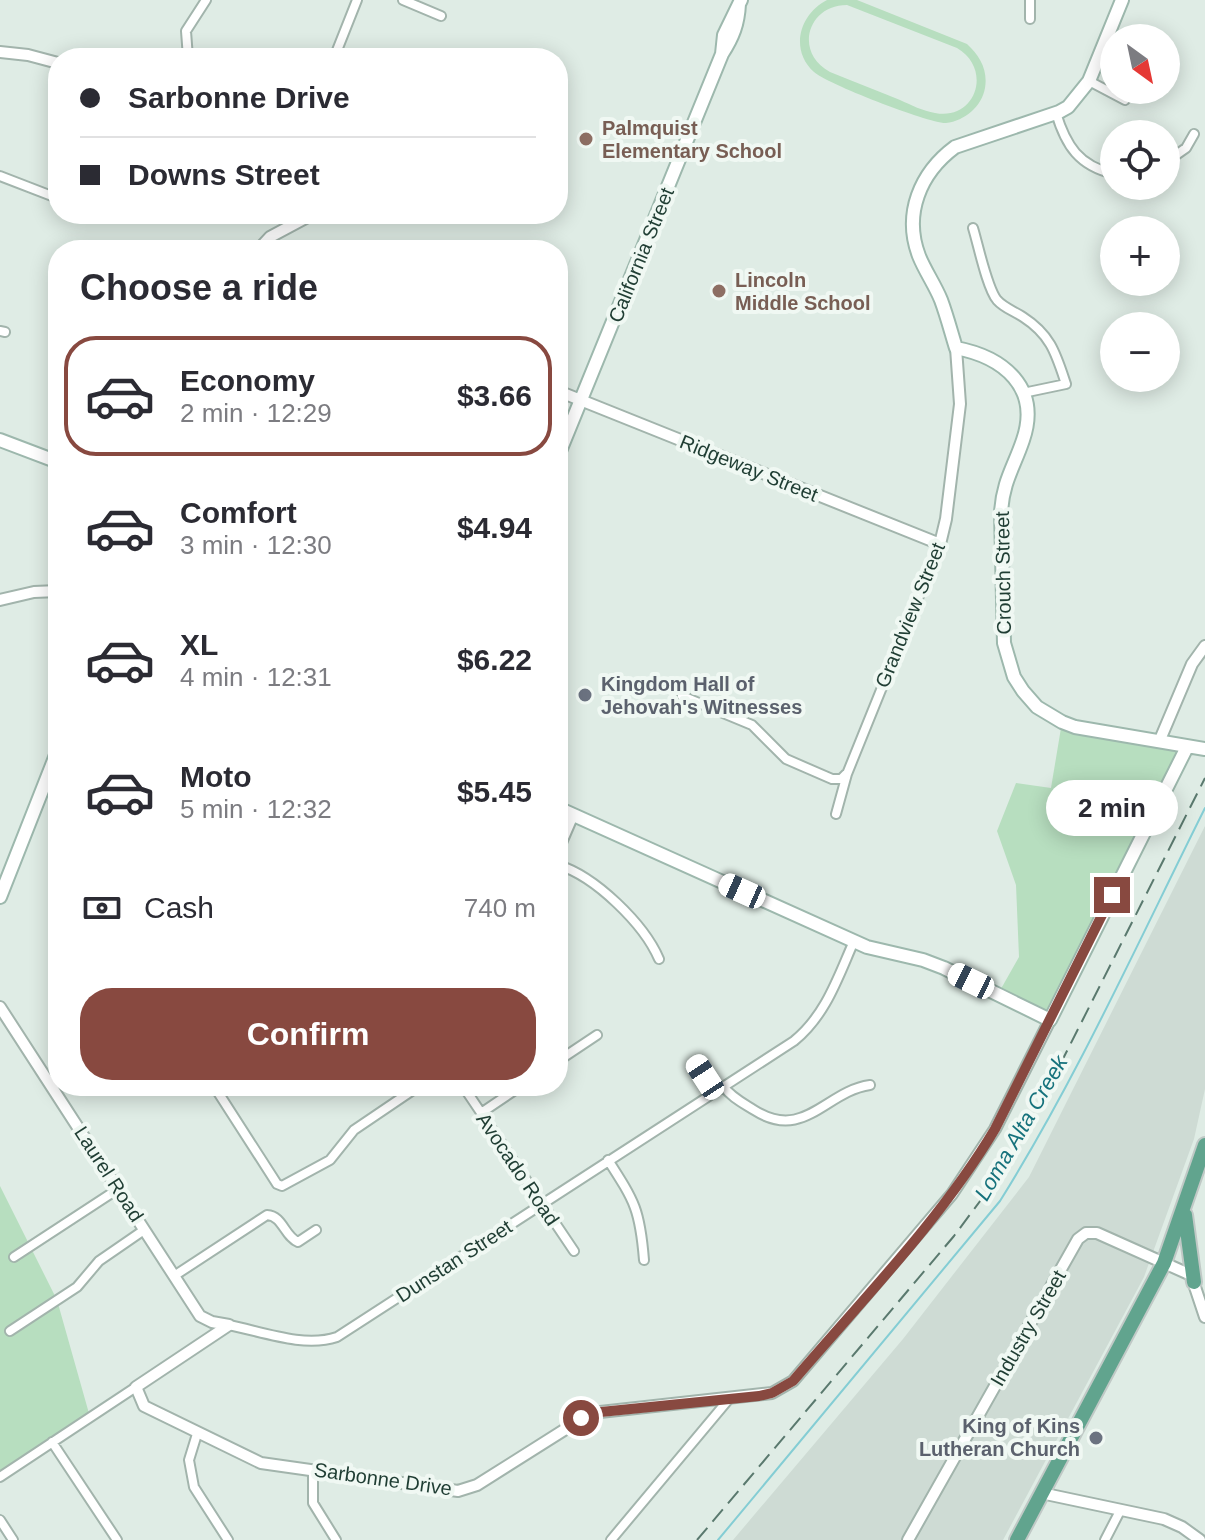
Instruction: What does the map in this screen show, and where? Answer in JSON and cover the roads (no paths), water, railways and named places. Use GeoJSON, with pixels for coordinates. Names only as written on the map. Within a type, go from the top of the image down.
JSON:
{"type":"FeatureCollection","features":[{"type":"Feature","properties":{"kind":"main road","name":"Grandview Street"},"geometry":{"type":"LineString","coordinates":[[956,348],[942,303],[915,243],[912,217],[924,179],[955,147],[1068,107],[1089,81],[1122,0]]}},
{"type":"Feature","properties":{"kind":"main road","name":"California Street"},"geometry":{"type":"LineString","coordinates":[[568,433],[722,54],[724,35],[740,2]]}},
{"type":"Feature","properties":{"kind":"main road"},"geometry":{"type":"LineString","coordinates":[[956,348],[974,351],[1000,363],[1023,393]]}},
{"type":"Feature","properties":{"kind":"main road","name":"Crouch Street"},"geometry":{"type":"LineString","coordinates":[[1023,393],[1028,411],[1024,439],[1010,467],[1001,512],[1004,643],[1014,677],[1037,707],[1062,722],[1205,749]]}},
{"type":"Feature","properties":{"kind":"main road"},"geometry":{"type":"LineString","coordinates":[[0,440],[48,458]]}},
{"type":"Feature","properties":{"kind":"main road"},"geometry":{"type":"LineString","coordinates":[[568,812],[867,947],[944,968],[1050,1020],[1187,747]]}},
{"type":"Feature","properties":{"kind":"main road"},"geometry":{"type":"LineString","coordinates":[[0,897],[48,775]]}},
{"type":"Feature","properties":{"kind":"main road"},"geometry":{"type":"LineString","coordinates":[[1017,1540],[1164,1263],[1205,1145]]}},
{"type":"Feature","properties":{"kind":"main road"},"geometry":{"type":"LineString","coordinates":[[1184,1210],[1194,1282]]}},
{"type":"Feature","properties":{"kind":"street"},"geometry":{"type":"LineString","coordinates":[[187,48],[186,31],[206,0]]}},
{"type":"Feature","properties":{"kind":"street"},"geometry":{"type":"LineString","coordinates":[[338,48],[357,0]]}},
{"type":"Feature","properties":{"kind":"street"},"geometry":{"type":"LineString","coordinates":[[403,0],[441,16]]}},
{"type":"Feature","properties":{"kind":"street"},"geometry":{"type":"LineString","coordinates":[[1030,0],[1030,19]]}},
{"type":"Feature","properties":{"kind":"street"},"geometry":{"type":"LineString","coordinates":[[0,52],[48,60]]}},
{"type":"Feature","properties":{"kind":"street"},"geometry":{"type":"LineString","coordinates":[[1089,81],[1100,87]]}},
{"type":"Feature","properties":{"kind":"street"},"geometry":{"type":"LineString","coordinates":[[1056,113],[1071,148],[1088,165],[1100,169]]}},
{"type":"Feature","properties":{"kind":"street"},"geometry":{"type":"LineString","coordinates":[[1180,152],[1194,134]]}},
{"type":"Feature","properties":{"kind":"street"},"geometry":{"type":"LineString","coordinates":[[0,176],[48,195]]}},
{"type":"Feature","properties":{"kind":"street"},"geometry":{"type":"LineString","coordinates":[[267,240],[294,224]]}},
{"type":"Feature","properties":{"kind":"street"},"geometry":{"type":"LineString","coordinates":[[973,228],[994,295],[1006,308],[1035,325],[1054,346],[1066,384],[1023,393]]}},
{"type":"Feature","properties":{"kind":"street","name":"Grandview Street"},"geometry":{"type":"LineString","coordinates":[[836,814],[847,774],[940,544],[946,519],[960,404],[956,348]]}},
{"type":"Feature","properties":{"kind":"street","name":"Ridgeway Street"},"geometry":{"type":"LineString","coordinates":[[568,395],[940,544]]}},
{"type":"Feature","properties":{"kind":"street"},"geometry":{"type":"LineString","coordinates":[[0,600],[48,591]]}},
{"type":"Feature","properties":{"kind":"street"},"geometry":{"type":"LineString","coordinates":[[1159,742],[1192,664],[1205,646]]}},
{"type":"Feature","properties":{"kind":"street"},"geometry":{"type":"LineString","coordinates":[[682,696],[752,725],[786,759],[832,779],[841,779],[847,774]]}},
{"type":"Feature","properties":{"kind":"street"},"geometry":{"type":"LineString","coordinates":[[568,829],[574,815]]}},
{"type":"Feature","properties":{"kind":"street"},"geometry":{"type":"LineString","coordinates":[[568,868],[597,884],[651,941],[659,959]]}},
{"type":"Feature","properties":{"kind":"street","name":"Dunstan Street"},"geometry":{"type":"LineString","coordinates":[[229,1325],[304,1341],[325,1341],[337,1337],[794,1041],[813,1025],[854,941]]}},
{"type":"Feature","properties":{"kind":"street","name":"Laurel Road"},"geometry":{"type":"LineString","coordinates":[[0,1007],[48,1081]]}},
{"type":"Feature","properties":{"kind":"street","name":"Sarbonne Drive"},"geometry":{"type":"LineString","coordinates":[[136,1387],[144,1406],[261,1463],[458,1491],[477,1485],[591,1413],[772,1393],[793,1381],[952,1194],[995,1129],[1050,1020]]}},
{"type":"Feature","properties":{"kind":"street"},"geometry":{"type":"LineString","coordinates":[[568,1054],[597,1035]]}},
{"type":"Feature","properties":{"kind":"street"},"geometry":{"type":"LineString","coordinates":[[696,1062],[719,1089],[761,1115],[777,1120],[812,1116],[854,1088],[870,1085]]}},
{"type":"Feature","properties":{"kind":"street","name":"Laurel Road"},"geometry":{"type":"LineString","coordinates":[[58,1096],[200,1316],[229,1325]]}},
{"type":"Feature","properties":{"kind":"street"},"geometry":{"type":"LineString","coordinates":[[220,1096],[277,1184],[282,1186],[330,1160],[354,1130],[404,1096]]}},
{"type":"Feature","properties":{"kind":"street","name":"Avocado Road"},"geometry":{"type":"LineString","coordinates":[[470,1096],[574,1251]]}},
{"type":"Feature","properties":{"kind":"street"},"geometry":{"type":"LineString","coordinates":[[481,1113],[506,1096]]}},
{"type":"Feature","properties":{"kind":"street"},"geometry":{"type":"LineString","coordinates":[[608,1160],[634,1200],[641,1222],[644,1260]]}},
{"type":"Feature","properties":{"kind":"street"},"geometry":{"type":"LineString","coordinates":[[14,1257],[118,1189]]}},
{"type":"Feature","properties":{"kind":"street"},"geometry":{"type":"LineString","coordinates":[[174,1276],[267,1215],[277,1218],[292,1239],[298,1242],[316,1230]]}},
{"type":"Feature","properties":{"kind":"street"},"geometry":{"type":"LineString","coordinates":[[10,1331],[77,1287],[99,1261],[144,1230]]}},
{"type":"Feature","properties":{"kind":"street","name":"Industry Street"},"geometry":{"type":"LineString","coordinates":[[908,1540],[1078,1239],[1086,1233],[1097,1233],[1191,1275],[1194,1282]]}},
{"type":"Feature","properties":{"kind":"street"},"geometry":{"type":"LineString","coordinates":[[1194,1282],[1205,1317]]}},
{"type":"Feature","properties":{"kind":"street"},"geometry":{"type":"LineString","coordinates":[[0,1477],[229,1325]]}},
{"type":"Feature","properties":{"kind":"street"},"geometry":{"type":"LineString","coordinates":[[611,1540],[729,1399]]}},
{"type":"Feature","properties":{"kind":"street"},"geometry":{"type":"LineString","coordinates":[[197,1434],[189,1460],[194,1487],[228,1540]]}},
{"type":"Feature","properties":{"kind":"street"},"geometry":{"type":"LineString","coordinates":[[52,1442],[117,1540]]}},
{"type":"Feature","properties":{"kind":"street"},"geometry":{"type":"LineString","coordinates":[[313,1470],[313,1503],[336,1540]]}},
{"type":"Feature","properties":{"kind":"street"},"geometry":{"type":"LineString","coordinates":[[1041,1493],[1164,1519],[1200,1540]]}},
{"type":"Feature","properties":{"kind":"street"},"geometry":{"type":"LineString","coordinates":[[1105,1540],[1120,1511]]}},
{"type":"Feature","properties":{"kind":"street"},"geometry":{"type":"LineString","coordinates":[[0,1520],[13,1540]]}},
{"type":"Feature","properties":{"kind":"waterway","name":"Loma Alta Creek"},"geometry":{"type":"LineString","coordinates":[[718,1540],[1000,1201],[1082,1057],[1205,808]]}},
{"type":"Feature","properties":{"kind":"railway"},"geometry":{"type":"LineString","coordinates":[[697,1540],[954,1236],[1001,1173],[1029,1126],[1205,778]]}},
{"type":"Feature","properties":{"kind":"place","name":"Palmquist Elementary School"},"geometry":{"type":"Point","coordinates":[586,139]}},
{"type":"Feature","properties":{"kind":"place","name":"Lincoln Middle School"},"geometry":{"type":"Point","coordinates":[719,291]}},
{"type":"Feature","properties":{"kind":"place","name":"Kingdom Hall of Jehovah's Witnesses"},"geometry":{"type":"Point","coordinates":[585,695]}},
{"type":"Feature","properties":{"kind":"place","name":"King of Kins Lutheran Church"},"geometry":{"type":"Point","coordinates":[1096,1438]}}]}
